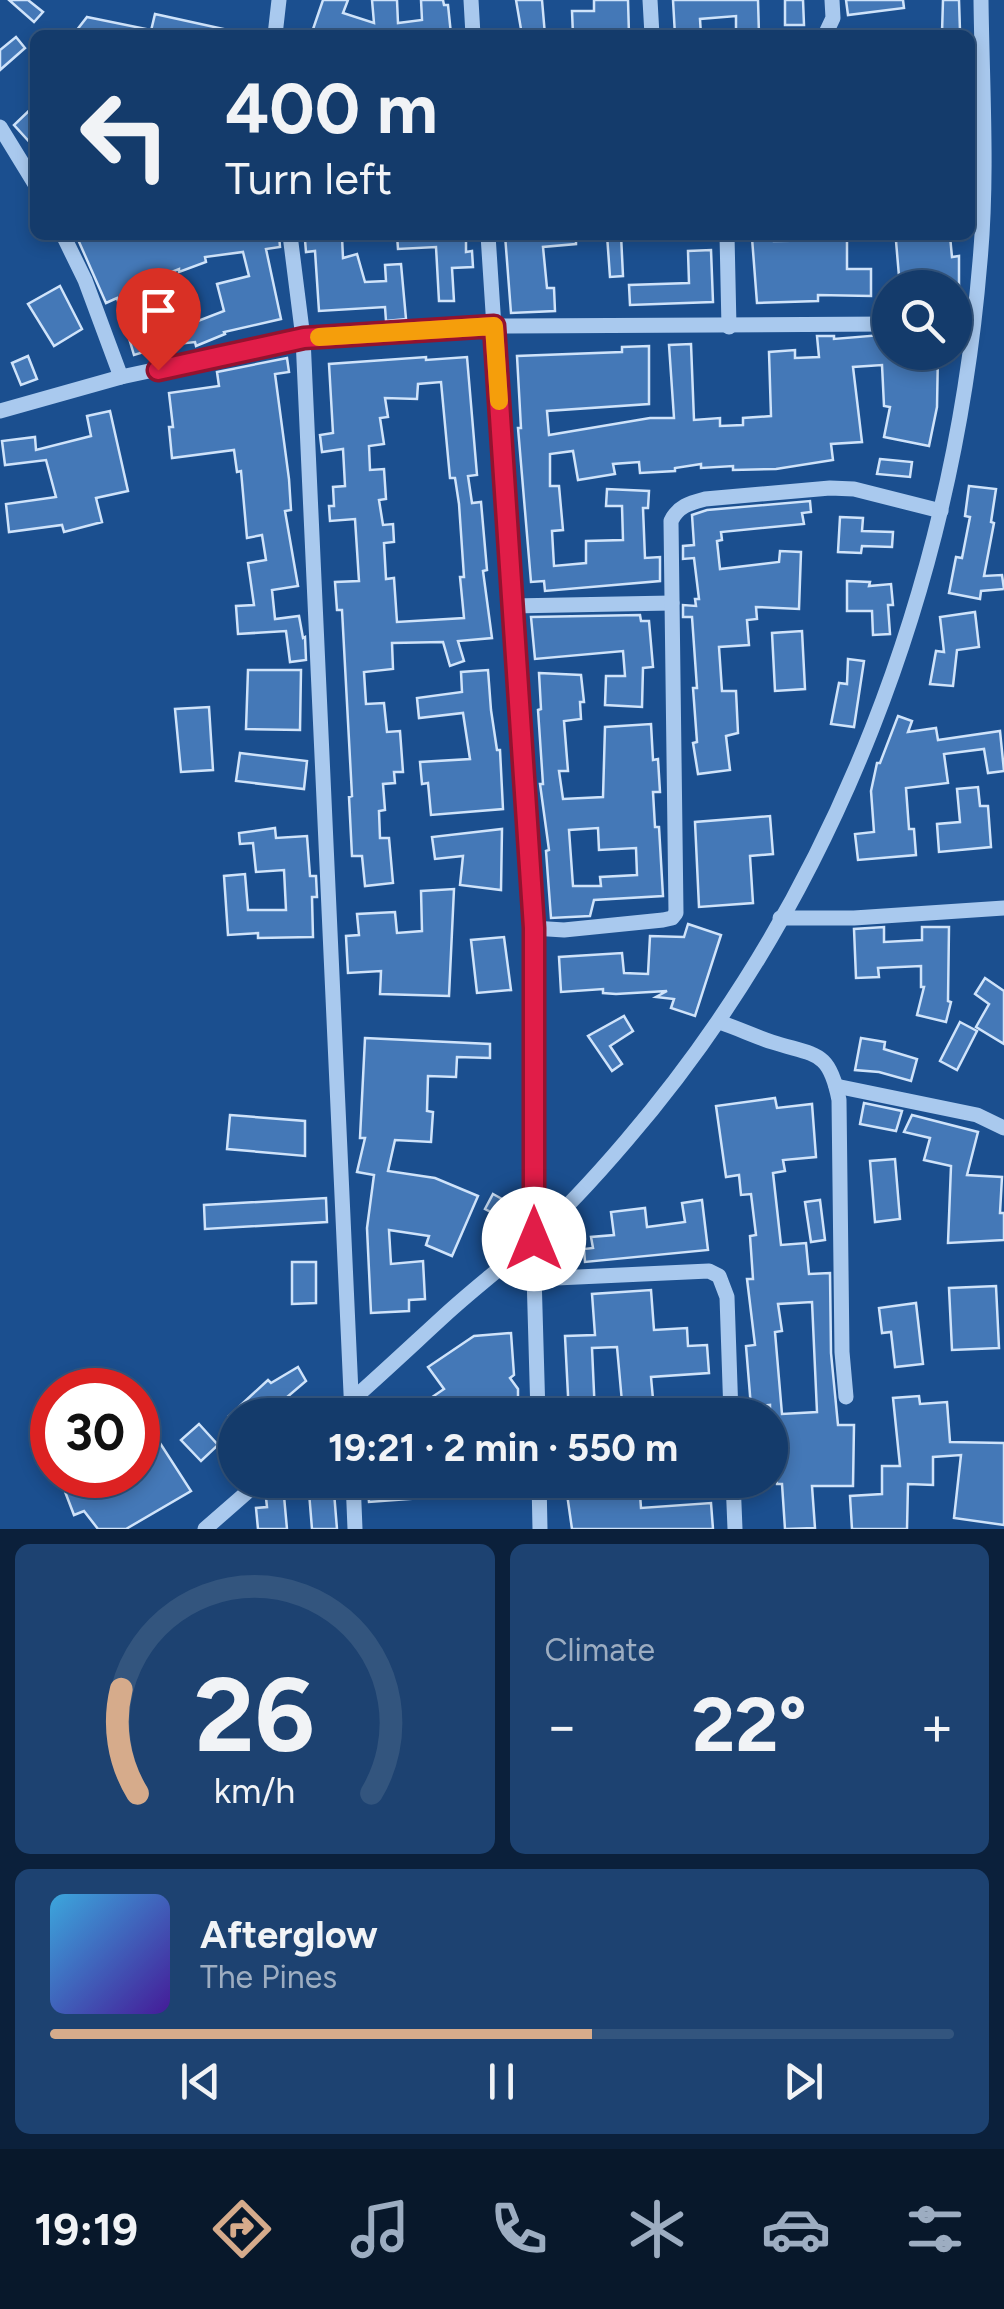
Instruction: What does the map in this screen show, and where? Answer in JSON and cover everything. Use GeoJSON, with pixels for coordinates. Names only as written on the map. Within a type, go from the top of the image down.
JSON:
{"type":"FeatureCollection","features":[{"type":"Feature","properties":{"kind":"street"},"geometry":{"type":"LineString","coordinates":[[276,30],[279,0]]}},
{"type":"Feature","properties":{"kind":"street"},"geometry":{"type":"LineString","coordinates":[[470,0],[473,30]]}},
{"type":"Feature","properties":{"kind":"street"},"geometry":{"type":"LineString","coordinates":[[650,0],[652,30]]}},
{"type":"Feature","properties":{"kind":"street"},"geometry":{"type":"LineString","coordinates":[[828,30],[834,18],[832,0]]}},
{"type":"Feature","properties":{"kind":"street"},"geometry":{"type":"LineString","coordinates":[[362,1398],[534,1239],[626,1140],[719,1022],[820,850],[884,698],[941,511],[962,418],[974,324],[985,164],[981,0]]}},
{"type":"Feature","properties":{"kind":"street"},"geometry":{"type":"LineString","coordinates":[[0,127],[30,176]]}},
{"type":"Feature","properties":{"kind":"street"},"geometry":{"type":"LineString","coordinates":[[65,240],[85,280],[121,378]]}},
{"type":"Feature","properties":{"kind":"street"},"geometry":{"type":"LineString","coordinates":[[291,240],[304,338],[351,1398]]}},
{"type":"Feature","properties":{"kind":"street"},"geometry":{"type":"LineString","coordinates":[[488,240],[534,928],[538,1398]]}},
{"type":"Feature","properties":{"kind":"street"},"geometry":{"type":"LineString","coordinates":[[728,240],[729,327]]}},
{"type":"Feature","properties":{"kind":"street"},"geometry":{"type":"LineString","coordinates":[[0,411],[121,378],[304,338],[494,326],[872,324]]}},
{"type":"Feature","properties":{"kind":"street"},"geometry":{"type":"LineString","coordinates":[[534,928],[564,930],[664,920],[676,913],[671,521],[675,513],[705,499],[830,488],[854,489],[941,511]]}},
{"type":"Feature","properties":{"kind":"street"},"geometry":{"type":"LineString","coordinates":[[511,606],[672,603]]}},
{"type":"Feature","properties":{"kind":"street"},"geometry":{"type":"LineString","coordinates":[[780,918],[968,913],[1004,908]]}},
{"type":"Feature","properties":{"kind":"street"},"geometry":{"type":"LineString","coordinates":[[719,1022],[806,1050],[822,1060],[834,1075],[846,1397]]}},
{"type":"Feature","properties":{"kind":"street"},"geometry":{"type":"LineString","coordinates":[[836,1086],[977,1115],[1004,1128]]}},
{"type":"Feature","properties":{"kind":"street"},"geometry":{"type":"LineString","coordinates":[[534,1278],[709,1271],[719,1276],[727,1297],[730,1398]]}},
{"type":"Feature","properties":{"kind":"street"},"geometry":{"type":"LineString","coordinates":[[205,1529],[240,1498]]}},
{"type":"Feature","properties":{"kind":"street"},"geometry":{"type":"LineString","coordinates":[[354,1498],[355,1529]]}},
{"type":"Feature","properties":{"kind":"street"},"geometry":{"type":"LineString","coordinates":[[539,1498],[540,1529]]}},
{"type":"Feature","properties":{"kind":"street"},"geometry":{"type":"LineString","coordinates":[[733,1498],[734,1529]]}},
{"type":"Feature","properties":{"kind":"building"},"geometry":{"type":"Polygon","coordinates":[[[9,0],[28,0],[43,12],[34,22],[9,0]]]}},
{"type":"Feature","properties":{"kind":"building"},"geometry":{"type":"Polygon","coordinates":[[[323,0],[348,0],[343,13],[374,23],[372,0],[397,0],[398,23],[422,20],[421,0],[443,0],[448,5],[451,30],[313,30],[323,0]]]}},
{"type":"Feature","properties":{"kind":"building"},"geometry":{"type":"Polygon","coordinates":[[[516,0],[542,0],[545,30],[521,30],[516,0]]]}},
{"type":"Feature","properties":{"kind":"building"},"geometry":{"type":"Polygon","coordinates":[[[594,0],[628,0],[629,30],[573,30],[572,11],[594,11],[594,0]]]}},
{"type":"Feature","properties":{"kind":"building"},"geometry":{"type":"Polygon","coordinates":[[[673,0],[758,0],[759,30],[736,30],[736,16],[700,19],[701,30],[675,30],[673,0]]]}},
{"type":"Feature","properties":{"kind":"building"},"geometry":{"type":"Polygon","coordinates":[[[785,0],[803,0],[804,25],[785,25],[785,0]]]}},
{"type":"Feature","properties":{"kind":"building"},"geometry":{"type":"Polygon","coordinates":[[[846,0],[903,0],[904,8],[848,15],[846,0]]]}},
{"type":"Feature","properties":{"kind":"building"},"geometry":{"type":"Polygon","coordinates":[[[943,0],[959,0],[960,30],[942,30],[943,0]]]}},
{"type":"Feature","properties":{"kind":"building"},"geometry":{"type":"Polygon","coordinates":[[[155,14],[228,30],[151,30],[155,14]]]}},
{"type":"Feature","properties":{"kind":"building"},"geometry":{"type":"Polygon","coordinates":[[[87,17],[146,29],[146,30],[77,30],[87,17]]]}},
{"type":"Feature","properties":{"kind":"building"},"geometry":{"type":"Polygon","coordinates":[[[16,37],[25,48],[0,70],[0,50],[16,37]]]}},
{"type":"Feature","properties":{"kind":"building"},"geometry":{"type":"Polygon","coordinates":[[[30,110],[30,143],[14,125],[30,110]]]}},
{"type":"Feature","properties":{"kind":"building"},"geometry":{"type":"Polygon","coordinates":[[[78,240],[279,240],[280,247],[266,249],[281,319],[224,332],[196,346],[195,342],[167,345],[134,355],[117,298],[106,303],[78,240]],[[243,252],[205,257],[206,262],[127,289],[132,304],[145,301],[154,329],[185,326],[224,311],[217,284],[249,276],[243,252]]]}},
{"type":"Feature","properties":{"kind":"building"},"geometry":{"type":"Polygon","coordinates":[[[305,240],[342,240],[343,258],[357,254],[365,282],[386,281],[385,265],[401,264],[406,319],[386,321],[385,307],[319,311],[315,251],[306,252],[305,240]]]}},
{"type":"Feature","properties":{"kind":"building"},"geometry":{"type":"Polygon","coordinates":[[[397,240],[466,240],[466,252],[472,251],[473,267],[452,268],[454,301],[439,301],[436,247],[398,249],[397,240]]]}},
{"type":"Feature","properties":{"kind":"building"},"geometry":{"type":"Polygon","coordinates":[[[505,240],[576,240],[576,244],[543,247],[547,288],[554,288],[555,311],[511,313],[505,240]]]}},
{"type":"Feature","properties":{"kind":"building"},"geometry":{"type":"Polygon","coordinates":[[[607,240],[621,240],[623,276],[610,277],[607,240]]]}},
{"type":"Feature","properties":{"kind":"building"},"geometry":{"type":"Polygon","coordinates":[[[752,240],[847,240],[847,269],[871,269],[871,296],[818,295],[818,301],[757,303],[752,240]]]}},
{"type":"Feature","properties":{"kind":"building"},"geometry":{"type":"Polygon","coordinates":[[[950,240],[952,257],[959,256],[959,270],[898,270],[896,241],[950,240]]]}},
{"type":"Feature","properties":{"kind":"building"},"geometry":{"type":"Polygon","coordinates":[[[711,250],[713,302],[630,305],[629,285],[689,283],[688,251],[711,250]]]}},
{"type":"Feature","properties":{"kind":"building"},"geometry":{"type":"Polygon","coordinates":[[[60,286],[82,329],[54,346],[28,304],[60,286]]]}},
{"type":"Feature","properties":{"kind":"building"},"geometry":{"type":"Polygon","coordinates":[[[817,336],[834,339],[872,336],[872,366],[853,367],[862,442],[831,444],[833,460],[776,469],[701,468],[701,464],[675,471],[640,473],[639,462],[613,464],[615,474],[578,480],[573,451],[550,454],[550,486],[559,486],[563,530],[552,531],[554,566],[586,563],[586,541],[623,540],[622,506],[606,506],[607,489],[649,491],[648,508],[643,508],[645,558],[660,557],[660,581],[545,591],[544,581],[531,582],[518,428],[517,356],[622,352],[622,347],[649,346],[649,404],[547,411],[549,435],[650,418],[674,418],[669,345],[691,344],[694,420],[720,418],[720,426],[743,425],[743,418],[771,416],[769,352],[795,350],[795,358],[819,357],[817,336]]]}},
{"type":"Feature","properties":{"kind":"building"},"geometry":{"type":"Polygon","coordinates":[[[28,356],[37,379],[21,385],[12,363],[28,356]]]}},
{"type":"Feature","properties":{"kind":"building"},"geometry":{"type":"Polygon","coordinates":[[[467,357],[477,475],[468,476],[472,503],[481,502],[487,570],[483,571],[492,638],[458,641],[464,661],[450,666],[443,642],[392,643],[393,669],[364,672],[366,704],[384,703],[387,732],[400,731],[403,772],[394,772],[395,783],[383,784],[385,810],[379,811],[380,838],[389,838],[393,883],[365,886],[362,856],[352,856],[342,610],[337,610],[335,582],[359,581],[355,519],[330,521],[333,487],[345,486],[343,449],[322,452],[320,435],[333,433],[329,364],[467,357]],[[441,382],[418,384],[417,399],[385,398],[388,417],[380,418],[384,444],[369,446],[370,470],[384,469],[386,499],[379,500],[383,525],[393,524],[394,542],[384,543],[386,579],[394,578],[397,622],[464,618],[459,504],[455,478],[450,478],[441,382]]]}},
{"type":"Feature","properties":{"kind":"building"},"geometry":{"type":"Polygon","coordinates":[[[287,358],[289,372],[275,374],[289,479],[291,510],[285,511],[298,586],[272,590],[275,619],[299,616],[305,637],[306,660],[290,662],[286,631],[238,634],[236,606],[254,605],[248,563],[266,560],[262,535],[247,538],[241,471],[237,472],[234,450],[172,458],[169,427],[173,427],[169,393],[219,386],[217,372],[287,358]]]}},
{"type":"Feature","properties":{"kind":"building"},"geometry":{"type":"Polygon","coordinates":[[[882,370],[938,370],[937,407],[929,446],[884,437],[890,407],[884,406],[882,370]]]}},
{"type":"Feature","properties":{"kind":"building"},"geometry":{"type":"Polygon","coordinates":[[[110,411],[128,491],[96,498],[102,522],[64,532],[62,525],[9,532],[6,504],[56,497],[46,460],[5,465],[2,441],[35,437],[36,450],[91,436],[87,416],[110,411]]]}},
{"type":"Feature","properties":{"kind":"building"},"geometry":{"type":"Polygon","coordinates":[[[880,459],[912,462],[910,477],[877,474],[880,459]]]}},
{"type":"Feature","properties":{"kind":"building"},"geometry":{"type":"Polygon","coordinates":[[[969,486],[996,489],[984,576],[1002,575],[1004,589],[981,591],[980,599],[949,593],[956,557],[962,558],[970,517],[965,516],[969,486]]]}},
{"type":"Feature","properties":{"kind":"building"},"geometry":{"type":"Polygon","coordinates":[[[810,501],[811,512],[802,513],[804,524],[721,532],[722,540],[717,541],[720,569],[779,562],[780,551],[801,552],[799,609],[756,607],[757,619],[747,620],[749,645],[719,647],[722,691],[736,691],[738,733],[726,736],[730,770],[698,774],[693,743],[697,742],[693,688],[697,688],[692,617],[683,617],[683,605],[696,606],[695,599],[699,599],[694,558],[683,559],[683,546],[694,545],[692,515],[707,510],[810,501]]]}},
{"type":"Feature","properties":{"kind":"building"},"geometry":{"type":"Polygon","coordinates":[[[840,517],[863,518],[862,531],[893,532],[892,547],[862,546],[861,553],[838,552],[840,517]]]}},
{"type":"Feature","properties":{"kind":"building"},"geometry":{"type":"Polygon","coordinates":[[[847,581],[870,582],[869,586],[891,584],[890,634],[873,635],[872,611],[847,611],[847,581]]]}},
{"type":"Feature","properties":{"kind":"building"},"geometry":{"type":"Polygon","coordinates":[[[975,612],[979,647],[957,650],[953,686],[930,684],[936,651],[944,652],[940,617],[975,612]]]}},
{"type":"Feature","properties":{"kind":"building"},"geometry":{"type":"Polygon","coordinates":[[[640,615],[641,621],[649,621],[653,667],[643,668],[642,707],[605,705],[606,676],[625,676],[623,651],[535,659],[531,617],[640,615]]]}},
{"type":"Feature","properties":{"kind":"building"},"geometry":{"type":"Polygon","coordinates":[[[802,631],[805,689],[775,691],[772,633],[802,631]]]}},
{"type":"Feature","properties":{"kind":"building"},"geometry":{"type":"Polygon","coordinates":[[[848,659],[864,661],[854,727],[831,724],[839,683],[847,684],[848,659]]]}},
{"type":"Feature","properties":{"kind":"building"},"geometry":{"type":"Polygon","coordinates":[[[248,670],[301,670],[300,730],[246,729],[248,670]]]}},
{"type":"Feature","properties":{"kind":"building"},"geometry":{"type":"Polygon","coordinates":[[[488,670],[500,750],[503,809],[431,815],[428,783],[422,784],[420,762],[470,759],[463,713],[419,718],[417,698],[462,692],[461,672],[488,670]]]}},
{"type":"Feature","properties":{"kind":"building"},"geometry":{"type":"Polygon","coordinates":[[[539,673],[581,675],[581,719],[564,721],[568,771],[559,771],[563,799],[603,797],[605,727],[651,724],[653,760],[658,759],[660,792],[653,792],[663,896],[594,900],[590,916],[551,918],[546,851],[549,850],[540,784],[539,673]],[[598,828],[569,830],[573,886],[601,886],[600,877],[637,875],[636,848],[599,850],[598,828]]]}},
{"type":"Feature","properties":{"kind":"building"},"geometry":{"type":"Polygon","coordinates":[[[209,707],[213,770],[181,772],[175,709],[209,707]]]}},
{"type":"Feature","properties":{"kind":"building"},"geometry":{"type":"Polygon","coordinates":[[[898,716],[912,721],[908,732],[936,728],[938,740],[1000,731],[1004,771],[988,773],[984,749],[944,754],[948,783],[906,788],[909,829],[914,829],[916,855],[858,860],[855,834],[874,832],[871,791],[877,763],[898,716]]]}},
{"type":"Feature","properties":{"kind":"building"},"geometry":{"type":"Polygon","coordinates":[[[240,753],[307,761],[304,789],[236,781],[240,753]]]}},
{"type":"Feature","properties":{"kind":"building"},"geometry":{"type":"Polygon","coordinates":[[[978,787],[980,806],[988,806],[991,847],[939,852],[937,824],[960,822],[957,789],[978,787]]]}},
{"type":"Feature","properties":{"kind":"building"},"geometry":{"type":"Polygon","coordinates":[[[770,816],[773,854],[750,856],[753,903],[699,907],[695,822],[770,816]]]}},
{"type":"Feature","properties":{"kind":"building"},"geometry":{"type":"Polygon","coordinates":[[[275,828],[276,838],[307,836],[310,876],[316,876],[313,937],[228,935],[224,876],[245,874],[248,910],[286,910],[284,870],[256,872],[253,843],[240,844],[239,833],[275,828]]]}},
{"type":"Feature","properties":{"kind":"building"},"geometry":{"type":"Polygon","coordinates":[[[502,829],[501,890],[460,885],[463,856],[435,859],[432,837],[502,829]]]}},
{"type":"Feature","properties":{"kind":"building"},"geometry":{"type":"Polygon","coordinates":[[[454,889],[449,996],[380,994],[381,971],[348,973],[346,936],[359,935],[357,914],[395,912],[397,933],[422,931],[421,891],[454,889]]]}},
{"type":"Feature","properties":{"kind":"building"},"geometry":{"type":"Polygon","coordinates":[[[688,924],[721,935],[695,1016],[671,1008],[674,999],[656,997],[667,991],[561,992],[559,957],[622,953],[624,973],[648,974],[650,936],[684,937],[688,924]]]}},
{"type":"Feature","properties":{"kind":"building"},"geometry":{"type":"Polygon","coordinates":[[[884,927],[884,942],[922,940],[922,927],[949,927],[951,1002],[946,1022],[917,1015],[924,987],[921,966],[878,968],[879,977],[856,978],[854,929],[884,927]]]}},
{"type":"Feature","properties":{"kind":"building"},"geometry":{"type":"Polygon","coordinates":[[[504,937],[511,990],[477,993],[471,940],[504,937]]]}},
{"type":"Feature","properties":{"kind":"building"},"geometry":{"type":"Polygon","coordinates":[[[985,978],[1004,991],[1004,1044],[976,1027],[989,1004],[975,994],[985,978]]]}},
{"type":"Feature","properties":{"kind":"building"},"geometry":{"type":"Polygon","coordinates":[[[624,1016],[633,1031],[610,1046],[622,1064],[612,1071],[588,1036],[624,1016]]]}},
{"type":"Feature","properties":{"kind":"building"},"geometry":{"type":"Polygon","coordinates":[[[960,1022],[977,1031],[957,1070],[940,1061],[960,1022]]]}},
{"type":"Feature","properties":{"kind":"building"},"geometry":{"type":"Polygon","coordinates":[[[365,1038],[490,1044],[490,1058],[457,1057],[456,1077],[428,1076],[427,1111],[433,1112],[431,1142],[395,1140],[388,1171],[435,1178],[478,1196],[452,1256],[426,1245],[429,1236],[389,1230],[391,1264],[423,1261],[425,1299],[409,1300],[409,1311],[371,1313],[367,1228],[374,1175],[357,1172],[365,1138],[360,1138],[365,1038]]]}},
{"type":"Feature","properties":{"kind":"building"},"geometry":{"type":"Polygon","coordinates":[[[861,1038],[885,1042],[884,1049],[917,1059],[911,1081],[855,1070],[861,1038]]]}},
{"type":"Feature","properties":{"kind":"building"},"geometry":{"type":"Polygon","coordinates":[[[775,1098],[777,1108],[812,1104],[816,1157],[783,1160],[785,1171],[773,1173],[781,1245],[806,1243],[809,1274],[830,1273],[831,1353],[838,1425],[854,1425],[853,1486],[812,1486],[815,1528],[785,1529],[783,1498],[788,1498],[788,1414],[817,1412],[812,1302],[778,1304],[782,1331],[775,1332],[781,1398],[750,1398],[746,1346],[755,1345],[747,1279],[753,1279],[750,1236],[756,1235],[751,1194],[741,1195],[739,1175],[726,1177],[716,1106],[775,1098]]]}},
{"type":"Feature","properties":{"kind":"building"},"geometry":{"type":"Polygon","coordinates":[[[864,1103],[902,1111],[896,1131],[860,1124],[864,1103]]]}},
{"type":"Feature","properties":{"kind":"building"},"geometry":{"type":"Polygon","coordinates":[[[230,1115],[305,1121],[305,1156],[227,1149],[230,1115]]]}},
{"type":"Feature","properties":{"kind":"building"},"geometry":{"type":"Polygon","coordinates":[[[912,1115],[978,1132],[967,1175],[1002,1177],[1000,1213],[1004,1213],[1004,1240],[948,1243],[951,1166],[924,1160],[930,1138],[904,1132],[912,1115]]]}},
{"type":"Feature","properties":{"kind":"building"},"geometry":{"type":"Polygon","coordinates":[[[895,1159],[900,1219],[875,1222],[870,1161],[895,1159]]]}},
{"type":"Feature","properties":{"kind":"building"},"geometry":{"type":"Polygon","coordinates":[[[493,1194],[511,1204],[504,1219],[485,1209],[493,1194]]]}},
{"type":"Feature","properties":{"kind":"building"},"geometry":{"type":"Polygon","coordinates":[[[326,1198],[327,1222],[205,1229],[204,1205],[326,1198]]]}},
{"type":"Feature","properties":{"kind":"building"},"geometry":{"type":"Polygon","coordinates":[[[702,1200],[708,1250],[585,1262],[584,1249],[593,1248],[591,1237],[614,1235],[611,1212],[645,1208],[647,1227],[685,1222],[682,1203],[702,1200]]]}},
{"type":"Feature","properties":{"kind":"building"},"geometry":{"type":"Polygon","coordinates":[[[820,1200],[825,1240],[811,1242],[805,1202],[820,1200]]]}},
{"type":"Feature","properties":{"kind":"building"},"geometry":{"type":"Polygon","coordinates":[[[292,1262],[316,1262],[316,1303],[292,1304],[292,1262]]]}},
{"type":"Feature","properties":{"kind":"building"},"geometry":{"type":"Polygon","coordinates":[[[996,1286],[999,1348],[952,1350],[949,1288],[996,1286]]]}},
{"type":"Feature","properties":{"kind":"building"},"geometry":{"type":"Polygon","coordinates":[[[651,1290],[654,1330],[687,1328],[688,1346],[707,1345],[709,1373],[651,1377],[653,1398],[622,1398],[617,1347],[592,1348],[594,1398],[568,1398],[565,1336],[595,1335],[592,1294],[651,1290]]]}},
{"type":"Feature","properties":{"kind":"building"},"geometry":{"type":"Polygon","coordinates":[[[916,1303],[923,1364],[895,1367],[891,1332],[882,1333],[879,1308],[916,1303]]]}},
{"type":"Feature","properties":{"kind":"building"},"geometry":{"type":"Polygon","coordinates":[[[511,1333],[514,1375],[510,1378],[518,1389],[518,1398],[431,1398],[444,1389],[428,1367],[474,1336],[511,1333]]]}},
{"type":"Feature","properties":{"kind":"building"},"geometry":{"type":"Polygon","coordinates":[[[298,1367],[306,1381],[286,1398],[248,1398],[268,1380],[271,1383],[298,1367]]]}},
{"type":"Feature","properties":{"kind":"building"},"geometry":{"type":"Polygon","coordinates":[[[919,1396],[920,1404],[947,1402],[950,1442],[1004,1443],[1004,1525],[954,1518],[961,1455],[933,1457],[933,1485],[908,1484],[907,1529],[852,1529],[850,1496],[882,1494],[882,1466],[900,1466],[893,1398],[919,1396]]]}},
{"type":"Feature","properties":{"kind":"building"},"geometry":{"type":"Polygon","coordinates":[[[199,1424],[218,1445],[201,1461],[181,1440],[199,1424]]]}},
{"type":"Feature","properties":{"kind":"building"},"geometry":{"type":"Polygon","coordinates":[[[160,1443],[191,1491],[126,1529],[98,1529],[84,1511],[74,1515],[67,1498],[160,1498],[160,1443]]]}},
{"type":"Feature","properties":{"kind":"building"},"geometry":{"type":"Polygon","coordinates":[[[266,1498],[284,1498],[287,1529],[258,1529],[256,1508],[267,1507],[266,1498]]]}},
{"type":"Feature","properties":{"kind":"building"},"geometry":{"type":"Polygon","coordinates":[[[309,1498],[334,1498],[337,1529],[312,1529],[309,1498]]]}},
{"type":"Feature","properties":{"kind":"building"},"geometry":{"type":"Polygon","coordinates":[[[369,1498],[423,1498],[369,1502],[369,1498]]]}},
{"type":"Feature","properties":{"kind":"building"},"geometry":{"type":"Polygon","coordinates":[[[568,1498],[640,1498],[641,1508],[711,1503],[713,1529],[572,1529],[568,1498]]]}},
{"type":"Feature","properties":{"kind":"slow traffic"},"geometry":{"type":"LineString","coordinates":[[319,337],[494,326],[499,401]]}},
{"type":"Feature","properties":{"kind":"route"},"geometry":{"type":"LineString","coordinates":[[158,370],[304,338],[494,326],[534,928],[534,1239]]}}]}
